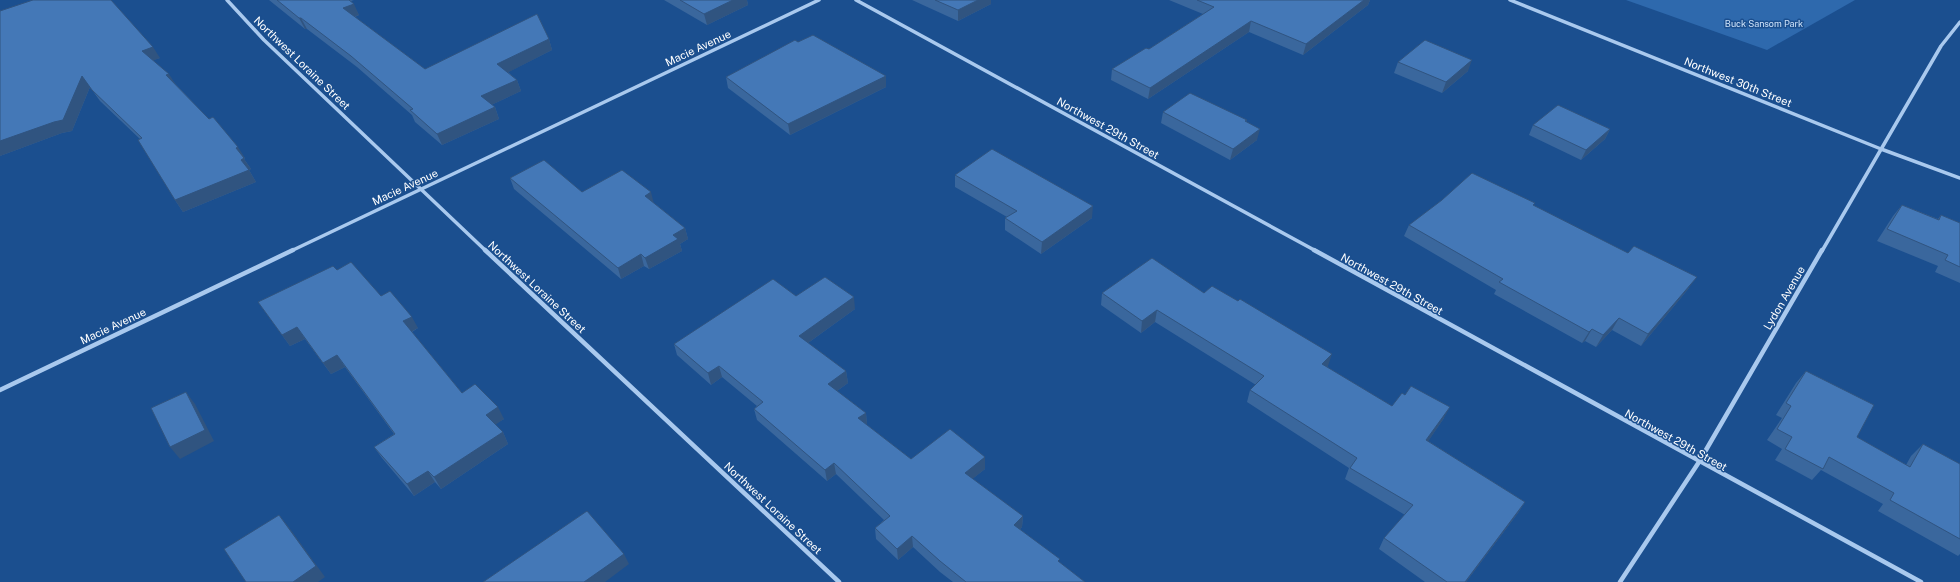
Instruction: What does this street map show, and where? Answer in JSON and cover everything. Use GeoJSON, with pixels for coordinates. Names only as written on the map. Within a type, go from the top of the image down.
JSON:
{"type":"FeatureCollection","features":[{"type":"Feature","properties":{"kind":"street","name":"Northwest Loraine Street"},"geometry":{"type":"LineString","coordinates":[[227,0],[264,40],[420,190],[839,582]]}},
{"type":"Feature","properties":{"kind":"street","name":"Macie Avenue"},"geometry":{"type":"LineString","coordinates":[[0,390],[818,0]]}},
{"type":"Feature","properties":{"kind":"street","name":"Northwest 29th Street"},"geometry":{"type":"LineString","coordinates":[[856,0],[1921,582]]}},
{"type":"Feature","properties":{"kind":"street","name":"Northwest 30th Street"},"geometry":{"type":"LineString","coordinates":[[1510,0],[1881,149],[1960,178]]}},
{"type":"Feature","properties":{"kind":"street","name":"Lydon Avenue"},"geometry":{"type":"LineString","coordinates":[[1620,582],[1699,462],[1941,46],[1960,22]]}},
{"type":"Feature","properties":{"kind":"green space","name":"Buck Sansom Park"},"geometry":{"type":"Polygon","coordinates":[[[1626,0],[1855,0],[1767,50],[1626,0]]]}},
{"type":"Feature","properties":{"kind":"building"},"geometry":{"type":"Polygon","coordinates":[[[33,0],[111,0],[153,47],[142,51],[169,74],[166,75],[209,119],[213,117],[238,147],[236,148],[244,158],[241,160],[249,170],[175,200],[138,140],[142,138],[92,90],[82,76],[63,120],[0,141],[0,11],[33,0]]]}},
{"type":"Feature","properties":{"kind":"building"},"geometry":{"type":"Polygon","coordinates":[[[277,0],[349,0],[354,4],[343,8],[425,69],[537,14],[549,39],[497,64],[517,80],[481,96],[495,107],[437,134],[410,110],[413,109],[351,56],[277,0]]]}},
{"type":"Feature","properties":{"kind":"building"},"geometry":{"type":"Polygon","coordinates":[[[680,0],[733,0],[704,14],[680,0]]]}},
{"type":"Feature","properties":{"kind":"building"},"geometry":{"type":"Polygon","coordinates":[[[935,0],[978,0],[958,10],[935,0]]]}},
{"type":"Feature","properties":{"kind":"building"},"geometry":{"type":"Polygon","coordinates":[[[1197,0],[1364,0],[1306,44],[1251,21],[1150,88],[1112,69],[1146,48],[1149,49],[1214,7],[1197,0]]]}},
{"type":"Feature","properties":{"kind":"building"},"geometry":{"type":"Polygon","coordinates":[[[813,35],[886,76],[788,124],[726,77],[795,40],[798,42],[813,35]]]}},
{"type":"Feature","properties":{"kind":"building"},"geometry":{"type":"Polygon","coordinates":[[[1425,40],[1472,60],[1446,82],[1398,62],[1425,40]]]}},
{"type":"Feature","properties":{"kind":"building"},"geometry":{"type":"Polygon","coordinates":[[[1190,93],[1247,120],[1245,121],[1260,129],[1233,149],[1163,112],[1190,93]]]}},
{"type":"Feature","properties":{"kind":"building"},"geometry":{"type":"Polygon","coordinates":[[[1558,105],[1610,129],[1586,150],[1533,125],[1558,105]]]}},
{"type":"Feature","properties":{"kind":"building"},"geometry":{"type":"Polygon","coordinates":[[[992,149],[1093,206],[1042,242],[1005,218],[1017,211],[955,175],[992,149]]]}},
{"type":"Feature","properties":{"kind":"building"},"geometry":{"type":"Polygon","coordinates":[[[544,160],[582,192],[622,170],[651,192],[645,196],[685,228],[673,235],[678,239],[645,258],[641,254],[618,268],[510,178],[544,160]]]}},
{"type":"Feature","properties":{"kind":"building"},"geometry":{"type":"Polygon","coordinates":[[[1472,173],[1535,203],[1533,205],[1628,253],[1634,246],[1697,277],[1648,334],[1619,318],[1603,335],[1592,329],[1589,332],[1499,282],[1503,279],[1409,225],[1442,200],[1472,173]]]}},
{"type":"Feature","properties":{"kind":"building"},"geometry":{"type":"Polygon","coordinates":[[[1902,205],[1939,220],[1941,215],[1960,223],[1960,267],[1945,260],[1948,255],[1887,229],[1902,205]]]}},
{"type":"Feature","properties":{"kind":"building"},"geometry":{"type":"Polygon","coordinates":[[[1152,258],[1204,293],[1212,286],[1238,301],[1240,299],[1332,354],[1322,364],[1392,406],[1402,393],[1405,395],[1411,386],[1450,407],[1426,440],[1525,502],[1465,582],[1447,582],[1384,538],[1413,505],[1350,468],[1357,458],[1250,390],[1264,376],[1157,310],[1142,321],[1102,293],[1152,258]]]}},
{"type":"Feature","properties":{"kind":"building"},"geometry":{"type":"Polygon","coordinates":[[[351,262],[381,296],[390,291],[412,317],[403,321],[462,393],[475,384],[498,407],[486,415],[503,432],[434,477],[428,471],[407,484],[374,447],[395,434],[337,355],[323,363],[297,327],[282,335],[258,302],[333,266],[337,270],[351,262]]]}},
{"type":"Feature","properties":{"kind":"building"},"geometry":{"type":"Polygon","coordinates":[[[825,277],[854,297],[799,336],[846,371],[828,384],[866,413],[858,418],[911,459],[950,429],[985,457],[965,473],[1023,516],[1014,525],[1060,559],[1058,561],[1085,582],[966,582],[912,536],[897,549],[875,528],[890,516],[834,463],[825,470],[754,409],[763,402],[719,366],[708,373],[674,344],[773,279],[796,296],[825,277]]]}},
{"type":"Feature","properties":{"kind":"building"},"geometry":{"type":"Polygon","coordinates":[[[1806,371],[1874,405],[1857,437],[1910,467],[1923,444],[1960,464],[1960,539],[1890,500],[1894,493],[1829,457],[1823,469],[1785,449],[1792,437],[1777,429],[1791,406],[1786,403],[1806,371]]]}},
{"type":"Feature","properties":{"kind":"building"},"geometry":{"type":"Polygon","coordinates":[[[186,392],[205,430],[170,447],[151,408],[186,392]]]}},
{"type":"Feature","properties":{"kind":"building"},"geometry":{"type":"Polygon","coordinates":[[[587,511],[624,554],[584,582],[483,582],[587,511]]]}},
{"type":"Feature","properties":{"kind":"building"},"geometry":{"type":"Polygon","coordinates":[[[279,515],[316,566],[293,582],[246,582],[224,549],[279,515]]]}}]}
